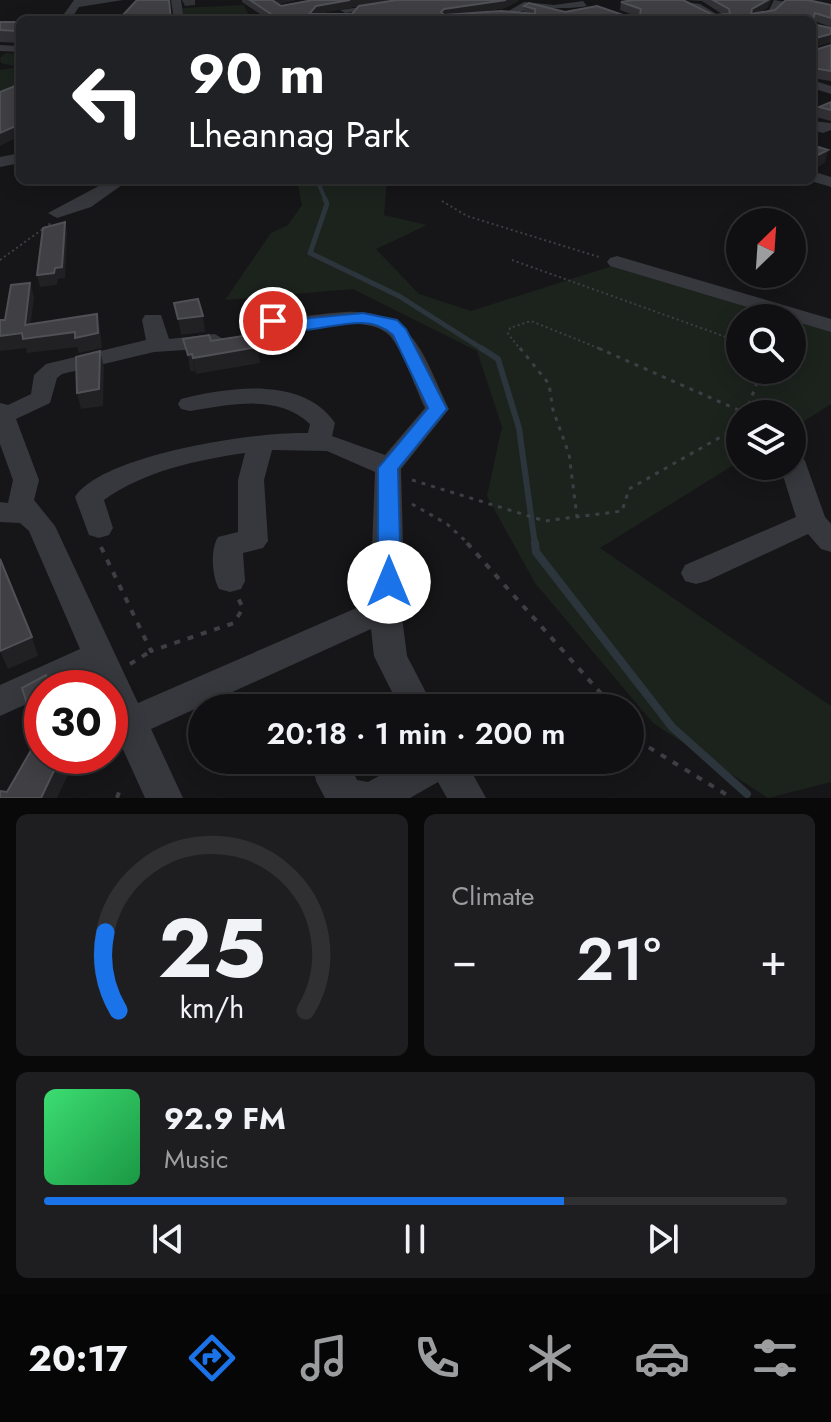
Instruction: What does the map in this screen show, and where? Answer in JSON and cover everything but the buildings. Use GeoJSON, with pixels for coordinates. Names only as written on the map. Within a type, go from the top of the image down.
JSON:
{"type":"FeatureCollection","features":[{"type":"Feature","properties":{"kind":"street"},"geometry":{"type":"LineString","coordinates":[[78,2],[118,0]]}},
{"type":"Feature","properties":{"kind":"street"},"geometry":{"type":"LineString","coordinates":[[332,2],[352,15],[402,2],[438,0]]}},
{"type":"Feature","properties":{"kind":"street"},"geometry":{"type":"LineString","coordinates":[[672,0],[715,16]]}},
{"type":"Feature","properties":{"kind":"street"},"geometry":{"type":"LineString","coordinates":[[767,16],[779,6],[779,0]]}},
{"type":"Feature","properties":{"kind":"street"},"geometry":{"type":"LineString","coordinates":[[513,16],[502,13],[522,4],[536,2],[549,8],[578,2],[596,10]]}},
{"type":"Feature","properties":{"kind":"street"},"geometry":{"type":"LineString","coordinates":[[57,213],[85,203],[115,184]]}},
{"type":"Feature","properties":{"kind":"street"},"geometry":{"type":"LineString","coordinates":[[617,262],[831,326]]}},
{"type":"Feature","properties":{"kind":"street"},"geometry":{"type":"LineString","coordinates":[[270,305],[273,321],[290,325],[363,318],[391,324],[400,333],[437,409],[388,468],[389,582],[385,609],[391,656],[404,694]]}},
{"type":"Feature","properties":{"kind":"street"},"geometry":{"type":"LineString","coordinates":[[153,320],[158,339],[154,345]]}},
{"type":"Feature","properties":{"kind":"street"},"geometry":{"type":"LineString","coordinates":[[164,798],[41,526],[14,513],[26,480],[2,413],[42,398],[46,375],[54,369],[154,345],[180,346],[218,340]]}},
{"type":"Feature","properties":{"kind":"street"},"geometry":{"type":"LineString","coordinates":[[190,404],[257,395],[292,400],[314,411],[323,423],[318,441]]}},
{"type":"Feature","properties":{"kind":"street"},"geometry":{"type":"LineString","coordinates":[[99,528],[89,497],[102,483],[173,460],[261,443],[318,441],[354,451],[388,468]]}},
{"type":"Feature","properties":{"kind":"street"},"geometry":{"type":"LineString","coordinates":[[230,581],[228,544],[253,541],[251,480],[261,443]]}},
{"type":"Feature","properties":{"kind":"street"},"geometry":{"type":"LineString","coordinates":[[696,573],[822,531],[800,480]]}},
{"type":"Feature","properties":{"kind":"street"},"geometry":{"type":"LineString","coordinates":[[129,723],[385,609]]}},
{"type":"Feature","properties":{"kind":"street"},"geometry":{"type":"LineString","coordinates":[[0,701],[99,655]]}},
{"type":"Feature","properties":{"kind":"street"},"geometry":{"type":"LineString","coordinates":[[333,774],[347,796],[362,798]]}},
{"type":"Feature","properties":{"kind":"street"},"geometry":{"type":"LineString","coordinates":[[376,798],[417,774]]}},
{"type":"Feature","properties":{"kind":"street"},"geometry":{"type":"LineString","coordinates":[[453,774],[467,798]]}},
{"type":"Feature","properties":{"kind":"path"},"geometry":{"type":"LineString","coordinates":[[442,201],[467,216],[617,262]]}},
{"type":"Feature","properties":{"kind":"path"},"geometry":{"type":"LineString","coordinates":[[0,260],[49,226],[57,213]]}},
{"type":"Feature","properties":{"kind":"path"},"geometry":{"type":"LineString","coordinates":[[512,260],[726,337]]}},
{"type":"Feature","properties":{"kind":"path"},"geometry":{"type":"LineString","coordinates":[[577,517],[571,491],[569,454],[553,410],[549,384],[526,353],[514,344],[508,334],[510,328],[525,322],[544,324],[726,405]]}},
{"type":"Feature","properties":{"kind":"path"},"geometry":{"type":"LineString","coordinates":[[388,468],[424,487],[545,521],[622,511],[629,489],[726,434]]}},
{"type":"Feature","properties":{"kind":"path"},"geometry":{"type":"LineString","coordinates":[[389,505],[411,504],[447,524],[601,694]]}},
{"type":"Feature","properties":{"kind":"path"},"geometry":{"type":"LineString","coordinates":[[99,528],[101,548],[151,651],[234,623],[243,608],[230,581]]}},
{"type":"Feature","properties":{"kind":"path"},"geometry":{"type":"LineString","coordinates":[[644,744],[732,798]]}},
{"type":"Feature","properties":{"kind":"shaded area"},"geometry":{"type":"Polygon","coordinates":[[[244,5],[249,16],[184,16],[182,8],[244,5]]]}},
{"type":"Feature","properties":{"kind":"shaded area"},"geometry":{"type":"Polygon","coordinates":[[[6,53],[16,54],[16,67],[1,63],[0,58],[6,53]]]}},
{"type":"Feature","properties":{"kind":"shaded area"},"geometry":{"type":"Polygon","coordinates":[[[16,67],[16,89],[0,94],[0,70],[16,67]]]}},
{"type":"Feature","properties":{"kind":"shaded area"},"geometry":{"type":"Polygon","coordinates":[[[298,184],[387,184],[384,215],[427,225],[376,249],[419,294],[471,311],[612,266],[741,304],[726,304],[726,384],[806,384],[806,323],[831,330],[831,404],[806,420],[806,400],[726,400],[726,470],[600,548],[831,706],[831,782],[768,798],[653,723],[644,712],[644,694],[629,694],[535,583],[487,496],[502,427],[477,351],[353,289],[225,300],[271,233],[288,225],[302,205],[298,184]]]}},
{"type":"Feature","properties":{"kind":"waterway"},"geometry":{"type":"LineString","coordinates":[[319,184],[326,201]]}},
{"type":"Feature","properties":{"kind":"waterway"},"geometry":{"type":"LineString","coordinates":[[325,199],[327,204],[310,253],[399,296],[484,350]]}},
{"type":"Feature","properties":{"kind":"waterway"},"geometry":{"type":"LineString","coordinates":[[481,348],[498,359],[519,428],[535,545]]}},
{"type":"Feature","properties":{"kind":"waterway"},"geometry":{"type":"LineString","coordinates":[[535,543],[536,552],[672,727],[747,794]]}},
{"type":"Feature","properties":{"kind":"route"},"geometry":{"type":"LineString","coordinates":[[273,321],[290,325],[363,318],[391,324],[400,333],[437,409],[388,468],[389,582]]}}]}
